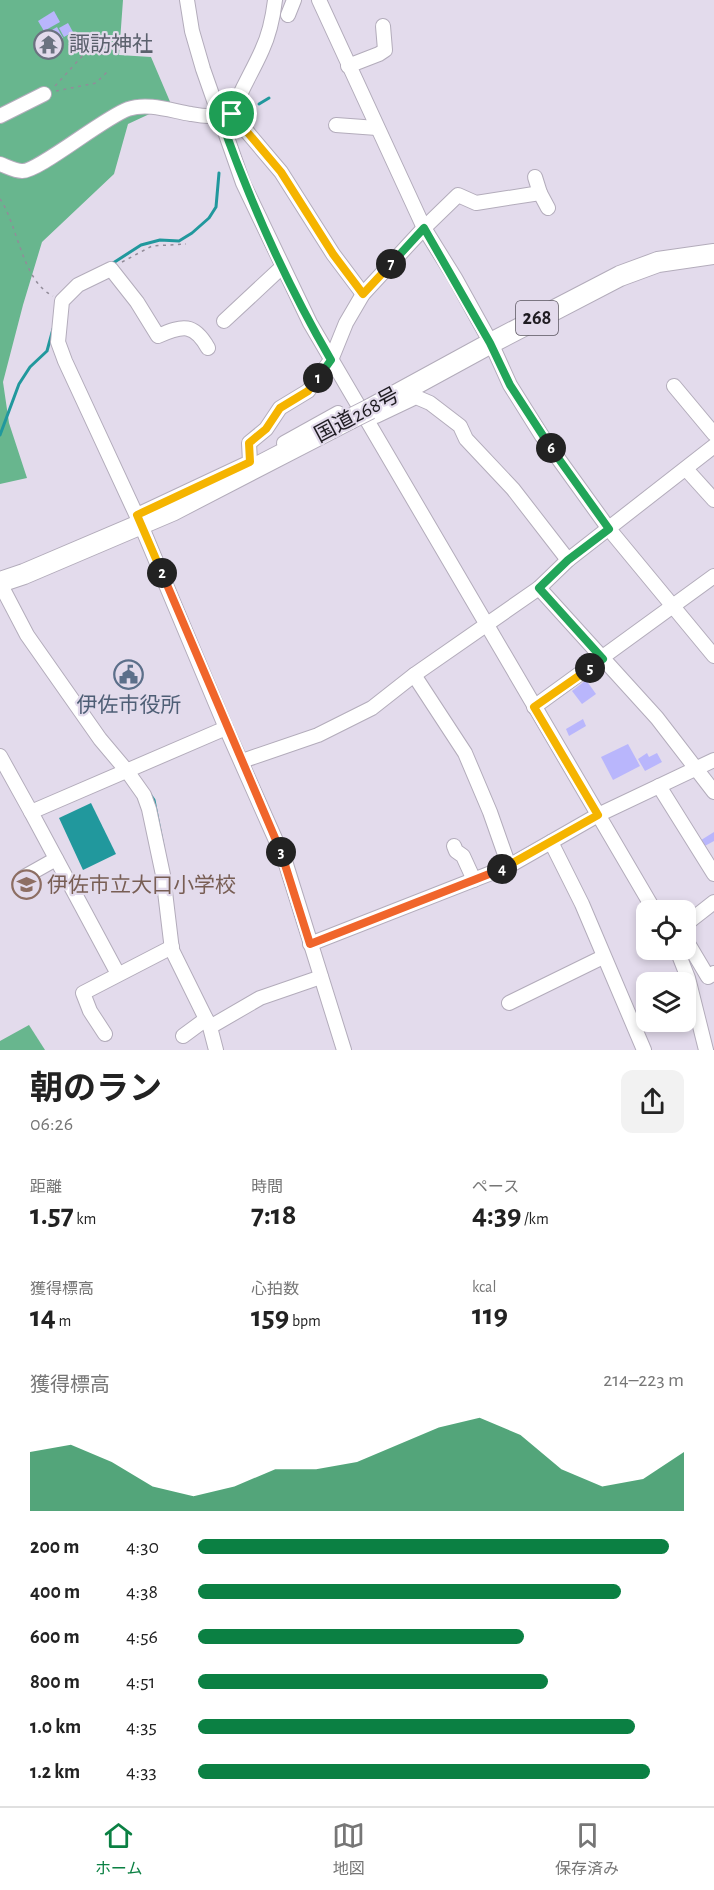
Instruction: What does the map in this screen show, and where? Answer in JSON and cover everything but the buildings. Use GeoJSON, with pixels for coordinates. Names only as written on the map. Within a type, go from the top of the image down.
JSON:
{"type":"FeatureCollection","features":[{"type":"Feature","properties":{"kind":"highway","name":"国道268号"},"geometry":{"type":"LineString","coordinates":[[0,581],[24,574],[356,415],[620,276],[658,262],[714,254]]}},
{"type":"Feature","properties":{"kind":"street"},"geometry":{"type":"LineString","coordinates":[[187,0],[195,40],[226,116],[243,183],[356,415],[485,624],[648,900]]}},
{"type":"Feature","properties":{"kind":"street"},"geometry":{"type":"LineString","coordinates":[[226,116],[262,50],[275,0]]}},
{"type":"Feature","properties":{"kind":"street"},"geometry":{"type":"LineString","coordinates":[[288,15],[294,0]]}},
{"type":"Feature","properties":{"kind":"street"},"geometry":{"type":"LineString","coordinates":[[319,0],[424,228],[490,343],[510,385],[542,436],[609,529],[714,656]]}},
{"type":"Feature","properties":{"kind":"street"},"geometry":{"type":"LineString","coordinates":[[348,66],[385,50],[383,26]]}},
{"type":"Feature","properties":{"kind":"street"},"geometry":{"type":"LineString","coordinates":[[0,116],[44,94]]}},
{"type":"Feature","properties":{"kind":"street"},"geometry":{"type":"LineString","coordinates":[[0,164],[21,171],[34,168],[98,124],[129,109],[143,106],[195,115],[226,116],[281,172],[333,254],[363,294]]}},
{"type":"Feature","properties":{"kind":"street"},"geometry":{"type":"LineString","coordinates":[[336,125],[377,128]]}},
{"type":"Feature","properties":{"kind":"street"},"geometry":{"type":"LineString","coordinates":[[535,177],[548,208]]}},
{"type":"Feature","properties":{"kind":"street"},"geometry":{"type":"LineString","coordinates":[[250,462],[249,443],[266,429],[280,408],[308,391],[331,360],[346,323],[363,294],[458,195],[476,203],[540,193]]}},
{"type":"Feature","properties":{"kind":"street"},"geometry":{"type":"LineString","coordinates":[[224,321],[282,267]]}},
{"type":"Feature","properties":{"kind":"street"},"geometry":{"type":"LineString","coordinates":[[208,348],[201,335],[193,330],[183,328],[158,336],[137,302],[111,269],[78,285],[62,301],[58,342],[65,361],[139,520],[226,728],[285,861],[342,1049]]}},
{"type":"Feature","properties":{"kind":"street"},"geometry":{"type":"LineString","coordinates":[[674,386],[714,434]]}},
{"type":"Feature","properties":{"kind":"street"},"geometry":{"type":"LineString","coordinates":[[139,520],[250,462],[356,415],[416,397],[430,403],[460,426],[466,439],[513,489],[568,560]]}},
{"type":"Feature","properties":{"kind":"street"},"geometry":{"type":"LineString","coordinates":[[242,761],[318,735],[372,708],[414,675],[539,588],[568,560],[714,446]]}},
{"type":"Feature","properties":{"kind":"street"},"geometry":{"type":"LineString","coordinates":[[686,469],[714,500]]}},
{"type":"Feature","properties":{"kind":"street"},"geometry":{"type":"LineString","coordinates":[[534,707],[714,576]]}},
{"type":"Feature","properties":{"kind":"street"},"geometry":{"type":"LineString","coordinates":[[0,581],[27,635],[100,739],[144,795],[150,809],[163,875],[172,947],[212,1024],[216,1050]]}},
{"type":"Feature","properties":{"kind":"street"},"geometry":{"type":"LineString","coordinates":[[539,588],[657,718],[714,792]]}},
{"type":"Feature","properties":{"kind":"street"},"geometry":{"type":"LineString","coordinates":[[414,675],[465,753],[490,812],[509,866]]}},
{"type":"Feature","properties":{"kind":"street"},"geometry":{"type":"LineString","coordinates":[[31,812],[226,728]]}},
{"type":"Feature","properties":{"kind":"street"},"geometry":{"type":"LineString","coordinates":[[0,756],[118,974]]}},
{"type":"Feature","properties":{"kind":"street"},"geometry":{"type":"LineString","coordinates":[[310,944],[509,866],[598,815],[714,760]]}},
{"type":"Feature","properties":{"kind":"street"},"geometry":{"type":"LineString","coordinates":[[659,786],[714,874]]}},
{"type":"Feature","properties":{"kind":"street"},"geometry":{"type":"LineString","coordinates":[[551,842],[582,904],[639,1049]]}},
{"type":"Feature","properties":{"kind":"street"},"geometry":{"type":"LineString","coordinates":[[454,846],[456,851],[463,856],[474,880]]}},
{"type":"Feature","properties":{"kind":"street"},"geometry":{"type":"LineString","coordinates":[[24,877],[56,859]]}},
{"type":"Feature","properties":{"kind":"street"},"geometry":{"type":"LineString","coordinates":[[696,916],[714,902]]}},
{"type":"Feature","properties":{"kind":"street"},"geometry":{"type":"LineString","coordinates":[[105,1035],[90,1011],[83,993],[172,947]]}},
{"type":"Feature","properties":{"kind":"street"},"geometry":{"type":"LineString","coordinates":[[696,955],[712,979]]}},
{"type":"Feature","properties":{"kind":"street"},"geometry":{"type":"LineString","coordinates":[[509,1004],[603,957]]}},
{"type":"Feature","properties":{"kind":"street"},"geometry":{"type":"LineString","coordinates":[[681,960],[692,991],[706,1050]]}},
{"type":"Feature","properties":{"kind":"street"},"geometry":{"type":"LineString","coordinates":[[183,1036],[212,1024],[260,998],[321,977]]}},
{"type":"Feature","properties":{"kind":"path"},"geometry":{"type":"LineString","coordinates":[[44,94],[56,85],[86,52],[104,54]]}},
{"type":"Feature","properties":{"kind":"path"},"geometry":{"type":"LineString","coordinates":[[44,94],[96,83],[107,72]]}},
{"type":"Feature","properties":{"kind":"path"},"geometry":{"type":"LineString","coordinates":[[0,199],[29,269],[46,293],[62,301]]}},
{"type":"Feature","properties":{"kind":"path"},"geometry":{"type":"LineString","coordinates":[[111,269],[152,246],[186,244]]}},
{"type":"Feature","properties":{"kind":"green space"},"geometry":{"type":"Polygon","coordinates":[[[0,0],[123,0],[119,55],[151,57],[171,104],[128,124],[114,174],[42,242],[3,382],[9,423],[27,478],[0,484],[0,0]]]}},
{"type":"Feature","properties":{"kind":"green space"},"geometry":{"type":"Polygon","coordinates":[[[29,1025],[45,1050],[0,1050],[0,1041],[29,1025]]]}},
{"type":"Feature","properties":{"kind":"water"},"geometry":{"type":"Polygon","coordinates":[[[91,803],[116,854],[83,870],[59,818],[91,803]]]}},
{"type":"Feature","properties":{"kind":"waterway"},"geometry":{"type":"LineString","coordinates":[[259,104],[269,98]]}},
{"type":"Feature","properties":{"kind":"waterway"},"geometry":{"type":"LineString","coordinates":[[110,265],[141,245],[160,240],[179,241],[192,233],[209,218],[216,207],[219,173]]}},
{"type":"Feature","properties":{"kind":"waterway"},"geometry":{"type":"LineString","coordinates":[[0,435],[19,384],[30,367],[47,351],[53,329]]}},
{"type":"Feature","properties":{"kind":"waterway"},"geometry":{"type":"LineString","coordinates":[[150,794],[154,800],[163,846]]}},
{"type":"Feature","properties":{"kind":"place","name":"諏訪神社"},"geometry":{"type":"Point","coordinates":[48,44]}},
{"type":"Feature","properties":{"kind":"place","name":"伊佐市役所"},"geometry":{"type":"Point","coordinates":[129,674]}},
{"type":"Feature","properties":{"kind":"place","name":"伊佐市立大口小学校"},"geometry":{"type":"Point","coordinates":[26,885]}},
{"type":"Feature","properties":{"kind":"route"},"geometry":{"type":"LineString","coordinates":[[232,114],[281,172],[333,254],[363,294],[424,228],[455,278],[510,385],[542,436],[609,529],[568,560],[539,588],[603,659],[534,707],[598,815],[509,866],[310,944],[285,861],[226,728],[137,515],[250,462],[249,443],[266,429],[280,408],[308,391],[331,360],[282,267],[243,183],[220,117],[232,114]]}}]}
